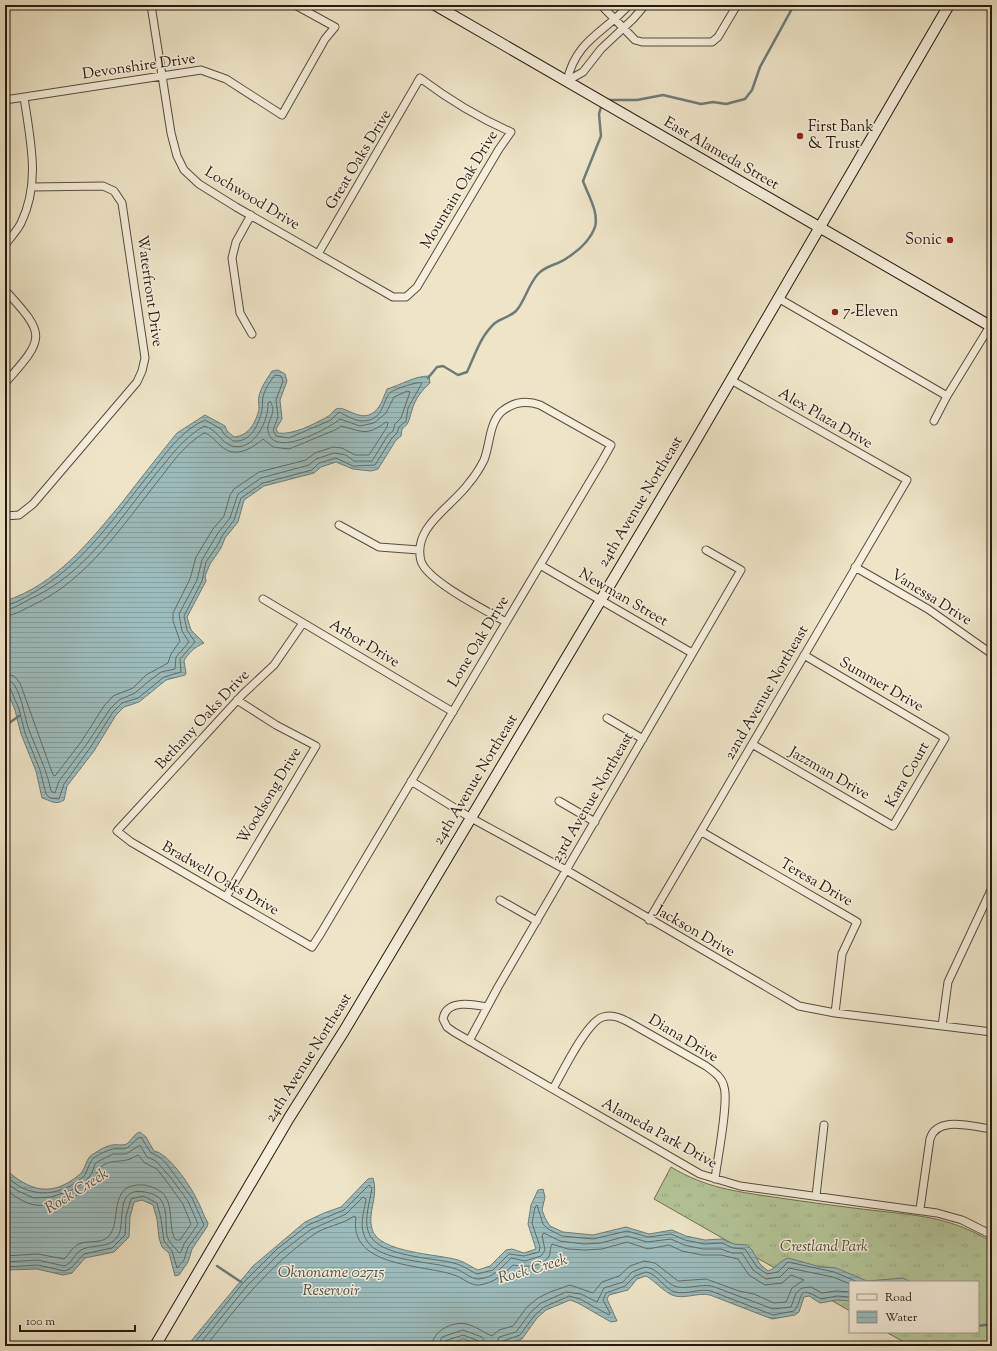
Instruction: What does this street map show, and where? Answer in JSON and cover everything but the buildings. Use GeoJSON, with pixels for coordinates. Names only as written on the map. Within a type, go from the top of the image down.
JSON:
{"type":"FeatureCollection","features":[{"type":"Feature","properties":{"kind":"street","name":"Lochwood Drive"},"geometry":{"type":"LineString","coordinates":[[151,5],[171,133],[177,156],[184,170],[199,184],[393,297]]}},
{"type":"Feature","properties":{"kind":"street","name":"Devonshire Drive"},"geometry":{"type":"LineString","coordinates":[[5,100],[201,70],[218,75],[282,115],[326,39],[335,27],[319,20],[295,5]]}},
{"type":"Feature","properties":{"kind":"street","name":"East Alameda Street"},"geometry":{"type":"LineString","coordinates":[[435,5],[819,229],[991,327]]}},
{"type":"Feature","properties":{"kind":"street"},"geometry":{"type":"LineString","coordinates":[[601,5],[635,40],[642,42],[712,42],[718,37],[738,5]]}},
{"type":"Feature","properties":{"kind":"street"},"geometry":{"type":"LineString","coordinates":[[567,81],[570,64],[581,49],[629,5]]}},
{"type":"Feature","properties":{"kind":"street"},"geometry":{"type":"LineString","coordinates":[[567,81],[583,72],[601,49],[623,29],[645,5]]}},
{"type":"Feature","properties":{"kind":"street","name":"24th Avenue Northeast"},"geometry":{"type":"LineString","coordinates":[[156,1346],[289,1118],[344,1031],[731,380],[949,5]]}},
{"type":"Feature","properties":{"kind":"street","name":"Great Oaks Drive"},"geometry":{"type":"LineString","coordinates":[[318,254],[420,78]]}},
{"type":"Feature","properties":{"kind":"street","name":"Mountain Oak Drive"},"geometry":{"type":"LineString","coordinates":[[393,297],[406,297],[417,287],[499,149],[511,132],[444,95],[420,78]]}},
{"type":"Feature","properties":{"kind":"street"},"geometry":{"type":"LineString","coordinates":[[5,245],[21,223],[33,187],[34,172],[24,97]]}},
{"type":"Feature","properties":{"kind":"street","name":"Waterfront Drive"},"geometry":{"type":"LineString","coordinates":[[5,516],[19,515],[33,504],[137,382],[142,371],[145,358],[122,203],[114,190],[103,186],[33,187]]}},
{"type":"Feature","properties":{"kind":"street"},"geometry":{"type":"LineString","coordinates":[[251,215],[236,242],[232,258],[240,313],[252,334]]}},
{"type":"Feature","properties":{"kind":"street"},"geometry":{"type":"LineString","coordinates":[[5,290],[29,316],[36,332],[35,344],[28,357],[5,383]]}},
{"type":"Feature","properties":{"kind":"street"},"geometry":{"type":"LineString","coordinates":[[778,298],[946,396]]}},
{"type":"Feature","properties":{"kind":"street"},"geometry":{"type":"LineString","coordinates":[[934,421],[946,396],[991,327]]}},
{"type":"Feature","properties":{"kind":"street","name":"Alex Plaza Drive"},"geometry":{"type":"LineString","coordinates":[[731,380],[907,480]]}},
{"type":"Feature","properties":{"kind":"street","name":"Lone Oak Drive"},"geometry":{"type":"LineString","coordinates":[[312,947],[611,445],[540,405],[529,402],[512,405],[496,419],[479,469],[468,485],[428,527],[421,539],[419,550]]}},
{"type":"Feature","properties":{"kind":"street","name":"22nd Avenue Northeast"},"geometry":{"type":"LineString","coordinates":[[649,920],[702,832],[907,480]]}},
{"type":"Feature","properties":{"kind":"street"},"geometry":{"type":"LineString","coordinates":[[339,525],[379,547],[419,550],[422,564],[436,580],[506,622]]}},
{"type":"Feature","properties":{"kind":"street","name":"23rd Avenue Northeast"},"geometry":{"type":"LineString","coordinates":[[469,1041],[566,870],[742,570],[706,550]]}},
{"type":"Feature","properties":{"kind":"street","name":"Newman Street"},"geometry":{"type":"LineString","coordinates":[[540,565],[692,653]]}},
{"type":"Feature","properties":{"kind":"street","name":"Vanessa Drive"},"geometry":{"type":"LineString","coordinates":[[855,567],[928,609],[992,654]]}},
{"type":"Feature","properties":{"kind":"street","name":"Arbor Drive"},"geometry":{"type":"LineString","coordinates":[[263,599],[452,712]]}},
{"type":"Feature","properties":{"kind":"street","name":"Bethany Oaks Drive"},"geometry":{"type":"LineString","coordinates":[[117,831],[237,700],[274,665],[303,623]]}},
{"type":"Feature","properties":{"kind":"street","name":"Summer Drive"},"geometry":{"type":"LineString","coordinates":[[804,655],[945,738]]}},
{"type":"Feature","properties":{"kind":"street","name":"Woodsong Drive"},"geometry":{"type":"LineString","coordinates":[[226,897],[316,746],[276,725],[237,700]]}},
{"type":"Feature","properties":{"kind":"street"},"geometry":{"type":"LineString","coordinates":[[607,718],[643,738]]}},
{"type":"Feature","properties":{"kind":"street","name":"Kara Court"},"geometry":{"type":"LineString","coordinates":[[893,826],[945,738]]}},
{"type":"Feature","properties":{"kind":"street","name":"Jazzman Drive"},"geometry":{"type":"LineString","coordinates":[[752,744],[893,826]]}},
{"type":"Feature","properties":{"kind":"street","name":"Jackson Drive"},"geometry":{"type":"LineString","coordinates":[[411,781],[471,818],[566,870],[649,920],[790,1001],[807,1008],[835,1013],[992,1032]]}},
{"type":"Feature","properties":{"kind":"street"},"geometry":{"type":"LineString","coordinates":[[559,801],[595,822]]}},
{"type":"Feature","properties":{"kind":"street","name":"Bradwell Oaks Drive"},"geometry":{"type":"LineString","coordinates":[[117,831],[131,842],[312,947]]}},
{"type":"Feature","properties":{"kind":"street","name":"Teresa Drive"},"geometry":{"type":"LineString","coordinates":[[702,832],[857,922],[842,954],[835,1013]]}},
{"type":"Feature","properties":{"kind":"street"},"geometry":{"type":"LineString","coordinates":[[942,1026],[948,982],[992,889]]}},
{"type":"Feature","properties":{"kind":"street"},"geometry":{"type":"LineString","coordinates":[[500,900],[537,921]]}},
{"type":"Feature","properties":{"kind":"street","name":"Alameda Park Drive"},"geometry":{"type":"LineString","coordinates":[[487,1007],[469,1003],[460,1004],[449,1009],[443,1016],[446,1027],[691,1169],[714,1179],[740,1186],[920,1210],[962,1220],[992,1235]]}},
{"type":"Feature","properties":{"kind":"street","name":"Diana Drive"},"geometry":{"type":"LineString","coordinates":[[552,1089],[591,1024],[602,1017],[615,1016],[626,1021],[706,1066],[722,1081],[725,1099],[714,1179]]}},
{"type":"Feature","properties":{"kind":"street"},"geometry":{"type":"LineString","coordinates":[[816,1196],[824,1125]]}},
{"type":"Feature","properties":{"kind":"street"},"geometry":{"type":"LineString","coordinates":[[920,1210],[931,1134],[938,1126],[943,1125],[992,1129]]}},
{"type":"Feature","properties":{"kind":"green space","name":"Crestland Park"},"geometry":{"type":"Polygon","coordinates":[[[671,1167],[696,1180],[720,1188],[812,1203],[937,1219],[964,1228],[992,1242],[992,1346],[911,1346],[888,1333],[979,1333],[979,1281],[849,1281],[849,1310],[654,1199],[671,1167]]]}},
{"type":"Feature","properties":{"kind":"water"},"geometry":{"type":"Polygon","coordinates":[[[278,370],[285,374],[287,381],[280,400],[282,419],[276,429],[278,433],[291,432],[304,428],[316,423],[336,409],[340,408],[361,416],[366,416],[377,410],[387,389],[423,376],[429,376],[430,383],[417,398],[408,423],[402,429],[401,436],[396,440],[378,469],[371,471],[353,469],[336,462],[321,467],[314,473],[264,486],[244,500],[238,522],[225,538],[221,548],[210,564],[205,576],[206,581],[187,617],[191,630],[204,643],[192,650],[184,661],[185,675],[166,680],[139,702],[124,707],[116,715],[94,751],[67,786],[64,800],[55,803],[42,798],[36,771],[21,734],[15,710],[5,686],[5,601],[23,594],[40,584],[71,560],[112,515],[177,433],[205,415],[225,426],[227,431],[234,437],[248,431],[258,414],[259,398],[263,386],[272,371],[278,370]]]}},
{"type":"Feature","properties":{"kind":"water"},"geometry":{"type":"Polygon","coordinates":[[[140,1132],[146,1137],[154,1151],[166,1157],[184,1178],[198,1201],[208,1223],[207,1227],[192,1249],[188,1262],[179,1275],[175,1276],[169,1253],[162,1247],[153,1205],[142,1200],[134,1202],[130,1217],[129,1237],[114,1252],[85,1258],[72,1273],[63,1275],[37,1269],[5,1270],[5,1169],[14,1177],[32,1187],[50,1189],[59,1187],[82,1173],[91,1155],[103,1148],[127,1144],[136,1134],[140,1132]]]}},
{"type":"Feature","properties":{"kind":"water","name":"Oknoname 02715 Reservoir"},"geometry":{"type":"Polygon","coordinates":[[[373,1178],[375,1191],[371,1223],[372,1229],[377,1237],[385,1243],[397,1248],[458,1260],[478,1270],[490,1266],[506,1250],[512,1249],[524,1253],[536,1249],[528,1224],[531,1205],[538,1190],[543,1189],[545,1197],[542,1210],[545,1218],[550,1226],[563,1232],[593,1235],[626,1227],[649,1234],[672,1230],[686,1236],[705,1240],[722,1239],[734,1244],[747,1245],[752,1250],[760,1264],[768,1271],[788,1258],[817,1266],[836,1268],[867,1281],[849,1281],[849,1301],[837,1300],[820,1303],[809,1296],[804,1297],[799,1312],[795,1315],[772,1319],[710,1295],[701,1294],[681,1297],[672,1295],[646,1276],[637,1279],[628,1290],[609,1295],[607,1299],[617,1321],[611,1322],[570,1300],[546,1310],[537,1318],[522,1339],[502,1345],[486,1346],[463,1339],[444,1346],[357,1346],[351,1344],[345,1346],[187,1346],[253,1266],[305,1222],[341,1207],[368,1179],[373,1178]]]}},
{"type":"Feature","properties":{"kind":"water","name":"Oknoname 02715 Reservoir"},"geometry":{"type":"Polygon","coordinates":[[[903,1278],[909,1281],[867,1281],[903,1278]]]}},
{"type":"Feature","properties":{"kind":"waterway"},"geometry":{"type":"LineString","coordinates":[[607,100],[637,100],[663,95],[701,104],[713,102],[726,104],[745,99],[752,90],[760,67],[794,5]]}},
{"type":"Feature","properties":{"kind":"waterway"},"geometry":{"type":"LineString","coordinates":[[428,378],[437,367],[443,366],[458,375],[467,372],[486,333],[495,323],[516,311],[538,274],[571,255],[590,237],[595,227],[596,215],[583,181],[601,136],[599,114],[602,104]]}},
{"type":"Feature","properties":{"kind":"waterway"},"geometry":{"type":"LineString","coordinates":[[5,726],[19,716]]}},
{"type":"Feature","properties":{"kind":"waterway","name":"Rock Creek"},"geometry":{"type":"LineString","coordinates":[[217,1266],[241,1282]]}},
{"type":"Feature","properties":{"kind":"waterway","name":"Rock Creek"},"geometry":{"type":"LineString","coordinates":[[979,1326],[992,1324]]}},
{"type":"Feature","properties":{"kind":"place","name":"First Bank & Trust"},"geometry":{"type":"Point","coordinates":[800,136]}},
{"type":"Feature","properties":{"kind":"place","name":"Sonic"},"geometry":{"type":"Point","coordinates":[950,240]}},
{"type":"Feature","properties":{"kind":"place","name":"7-Eleven"},"geometry":{"type":"Point","coordinates":[835,312]}}]}
